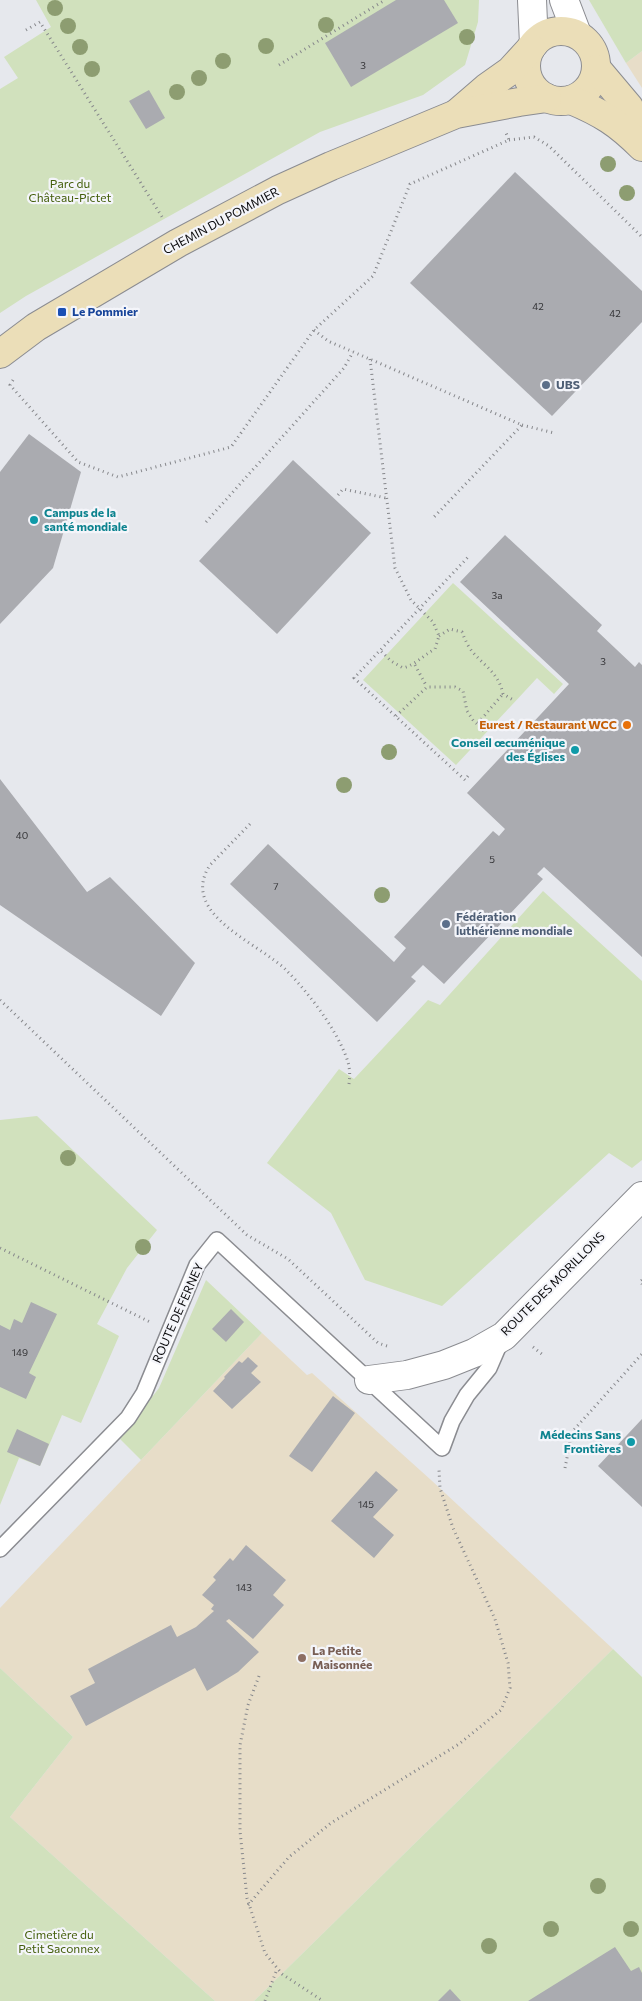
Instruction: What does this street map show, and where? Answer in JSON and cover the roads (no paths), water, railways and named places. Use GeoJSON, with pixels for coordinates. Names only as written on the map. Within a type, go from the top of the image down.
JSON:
{"type":"FeatureCollection","features":[{"type":"Feature","properties":{"kind":"street"},"geometry":{"type":"LineString","coordinates":[[532,0],[532,46]]}},
{"type":"Feature","properties":{"kind":"street"},"geometry":{"type":"LineString","coordinates":[[564,0],[577,34]]}},
{"type":"Feature","properties":{"kind":"street"},"geometry":{"type":"LineString","coordinates":[[559,99],[584,94],[593,83],[597,69],[595,55],[588,43],[577,34],[565,31],[543,36],[532,46],[526,59],[526,71],[530,83],[537,92],[559,99],[592,108],[614,121],[642,147]]}},
{"type":"Feature","properties":{"kind":"street","name":"CHEMIN DU POMMIER"},"geometry":{"type":"LineString","coordinates":[[456,114],[486,88],[510,71],[532,46]]}},
{"type":"Feature","properties":{"kind":"street"},"geometry":{"type":"LineString","coordinates":[[597,69],[629,107],[642,138]]}},
{"type":"Feature","properties":{"kind":"street","name":"CHEMIN DU POMMIER"},"geometry":{"type":"LineString","coordinates":[[0,354],[36,327],[225,218],[330,166],[456,114],[559,99]]}},
{"type":"Feature","properties":{"kind":"street","name":"ROUTE DES MORILLONS"},"geometry":{"type":"LineString","coordinates":[[369,1380],[407,1375],[444,1365],[474,1353],[504,1336],[642,1196]]}},
{"type":"Feature","properties":{"kind":"lane","name":"ROUTE DE FERNEY"},"geometry":{"type":"LineString","coordinates":[[0,1549],[128,1418],[144,1393],[197,1266],[217,1240],[442,1448],[452,1421],[467,1395],[489,1368],[504,1336]]}},
{"type":"Feature","properties":{"kind":"place","name":"Le Pommier"},"geometry":{"type":"Point","coordinates":[62,312]}},
{"type":"Feature","properties":{"kind":"place","name":"UBS"},"geometry":{"type":"Point","coordinates":[546,385]}},
{"type":"Feature","properties":{"kind":"place","name":"Campus de la santé mondiale"},"geometry":{"type":"Point","coordinates":[34,520]}},
{"type":"Feature","properties":{"kind":"place","name":"Eurest / Restaurant WCC"},"geometry":{"type":"Point","coordinates":[627,725]}},
{"type":"Feature","properties":{"kind":"place","name":"Conseil œcuménique des Églises"},"geometry":{"type":"Point","coordinates":[575,750]}},
{"type":"Feature","properties":{"kind":"place","name":"Fédération luthérienne mondiale"},"geometry":{"type":"Point","coordinates":[446,924]}},
{"type":"Feature","properties":{"kind":"place","name":"Médecins Sans Frontières"},"geometry":{"type":"Point","coordinates":[631,1442]}},
{"type":"Feature","properties":{"kind":"place","name":"La Petite Maisonnée"},"geometry":{"type":"Point","coordinates":[302,1658]}},
{"type":"Feature","properties":{"kind":"park label","name":"Parc du Château-Pictet"},"geometry":{"type":"Point","coordinates":[70,191]}},
{"type":"Feature","properties":{"kind":"park label","name":"Cimetière du Petit Saconnex"},"geometry":{"type":"Point","coordinates":[59,1942]}}]}
